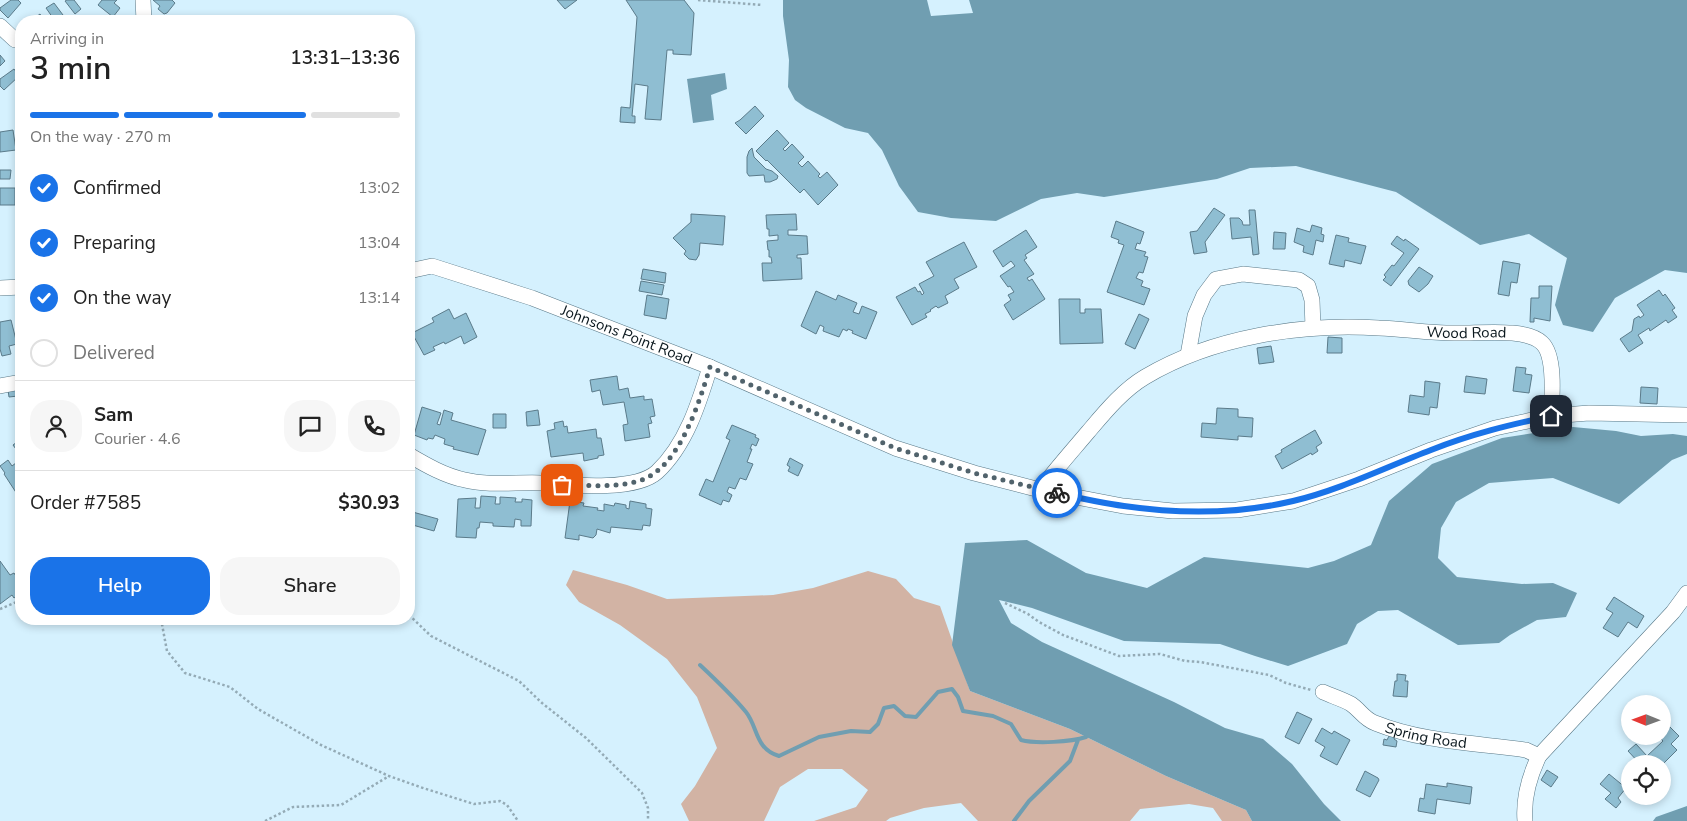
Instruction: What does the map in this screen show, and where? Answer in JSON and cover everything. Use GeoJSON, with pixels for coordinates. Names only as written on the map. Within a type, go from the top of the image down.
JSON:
{"type":"FeatureCollection","features":[{"type":"Feature","properties":{"kind":"street"},"geometry":{"type":"LineString","coordinates":[[143,0],[144,15]]}},
{"type":"Feature","properties":{"kind":"street"},"geometry":{"type":"LineString","coordinates":[[0,26],[15,40]]}},
{"type":"Feature","properties":{"kind":"street","name":"Johnsons Point Road"},"geometry":{"type":"LineString","coordinates":[[415,270],[432,266],[532,298],[710,367],[895,448],[974,473],[1040,490],[1123,506],[1173,511],[1237,510],[1293,501],[1359,479],[1431,450],[1495,428],[1551,416],[1589,413],[1687,415]]}},
{"type":"Feature","properties":{"kind":"street"},"geometry":{"type":"LineString","coordinates":[[1188,355],[1195,316],[1204,296],[1216,279],[1243,274],[1299,280],[1308,286],[1312,300],[1313,328]]}},
{"type":"Feature","properties":{"kind":"street"},"geometry":{"type":"LineString","coordinates":[[0,288],[15,287]]}},
{"type":"Feature","properties":{"kind":"street","name":"Wood Road"},"geometry":{"type":"LineString","coordinates":[[1040,490],[1111,405],[1144,378],[1188,355],[1247,338],[1313,328],[1378,328],[1426,333],[1528,334],[1543,344],[1550,361],[1552,383],[1551,416]]}},
{"type":"Feature","properties":{"kind":"street"},"geometry":{"type":"LineString","coordinates":[[415,459],[448,475],[466,480],[562,485],[606,485],[640,480],[656,473],[676,448],[688,427],[701,397],[710,367]]}},
{"type":"Feature","properties":{"kind":"street"},"geometry":{"type":"LineString","coordinates":[[0,386],[15,383]]}},
{"type":"Feature","properties":{"kind":"street"},"geometry":{"type":"LineString","coordinates":[[1525,821],[1524,808],[1530,774],[1539,756],[1673,612],[1687,593]]}},
{"type":"Feature","properties":{"kind":"street","name":"Spring Road"},"geometry":{"type":"LineString","coordinates":[[1322,692],[1353,706],[1362,716],[1373,723],[1407,733],[1439,739],[1526,750],[1539,756]]}},
{"type":"Feature","properties":{"kind":"path"},"geometry":{"type":"LineString","coordinates":[[698,0],[762,5]]}},
{"type":"Feature","properties":{"kind":"path"},"geometry":{"type":"LineString","coordinates":[[0,609],[15,603]]}},
{"type":"Feature","properties":{"kind":"path"},"geometry":{"type":"LineString","coordinates":[[1005,603],[1063,635],[1119,656],[1160,654],[1185,661],[1269,675],[1297,686],[1322,692]]}},
{"type":"Feature","properties":{"kind":"path"},"geometry":{"type":"LineString","coordinates":[[415,620],[431,636],[519,681],[542,703],[586,738],[642,793],[648,808],[648,821]]}},
{"type":"Feature","properties":{"kind":"path"},"geometry":{"type":"LineString","coordinates":[[162,625],[167,651],[185,673],[230,687],[258,709],[321,746],[420,788],[474,804],[500,801],[507,805],[518,821]]}},
{"type":"Feature","properties":{"kind":"path"},"geometry":{"type":"LineString","coordinates":[[265,821],[293,807],[341,805],[389,776]]}},
{"type":"Feature","properties":{"kind":"shaded area"},"geometry":{"type":"Polygon","coordinates":[[[573,570],[627,585],[667,599],[773,595],[813,588],[868,571],[896,579],[914,598],[940,606],[970,691],[1070,729],[1166,776],[1246,810],[1252,821],[1222,821],[1213,808],[1189,804],[1140,809],[1130,821],[978,821],[961,803],[924,808],[890,818],[886,821],[814,821],[856,807],[868,790],[842,769],[808,769],[780,787],[764,821],[689,821],[681,804],[695,786],[717,748],[697,697],[667,659],[620,625],[579,602],[566,585],[573,570]]]}},
{"type":"Feature","properties":{"kind":"water"},"geometry":{"type":"Polygon","coordinates":[[[783,0],[927,0],[931,16],[973,13],[969,0],[1687,0],[1687,273],[1665,270],[1615,298],[1593,332],[1563,325],[1555,305],[1567,258],[1529,234],[1480,245],[1396,192],[1296,166],[1250,168],[1217,179],[1104,197],[1077,193],[1041,199],[996,221],[951,218],[918,212],[899,186],[882,150],[868,133],[845,128],[806,108],[795,100],[788,87],[789,60],[783,16],[783,0]]]}},
{"type":"Feature","properties":{"kind":"water"},"geometry":{"type":"Polygon","coordinates":[[[725,73],[727,89],[711,95],[714,120],[693,123],[687,79],[725,73]]]}},
{"type":"Feature","properties":{"kind":"water"},"geometry":{"type":"Polygon","coordinates":[[[1573,427],[1616,431],[1641,436],[1673,434],[1687,436],[1687,454],[1672,460],[1619,504],[1553,478],[1489,483],[1456,502],[1441,528],[1438,558],[1457,577],[1522,584],[1553,583],[1577,593],[1566,617],[1537,620],[1499,643],[1458,645],[1398,610],[1378,611],[1357,624],[1347,644],[1288,666],[1220,644],[1124,641],[1032,608],[999,600],[1011,623],[1042,642],[1174,702],[1225,728],[1263,739],[1292,764],[1324,804],[1341,821],[1252,821],[1246,810],[1166,776],[1070,729],[970,691],[952,645],[965,543],[1027,540],[1086,573],[1147,588],[1204,557],[1308,568],[1334,561],[1371,545],[1389,501],[1432,464],[1502,438],[1573,427]]]}},
{"type":"Feature","properties":{"kind":"water"},"geometry":{"type":"Polygon","coordinates":[[[1687,806],[1687,821],[1653,821],[1656,817],[1687,806]]]}},
{"type":"Feature","properties":{"kind":"building"},"geometry":{"type":"Polygon","coordinates":[[[11,0],[18,0],[21,3],[8,18],[0,8],[11,0]]]}},
{"type":"Feature","properties":{"kind":"building"},"geometry":{"type":"Polygon","coordinates":[[[74,0],[81,9],[75,14],[65,1],[74,0]]]}},
{"type":"Feature","properties":{"kind":"building"},"geometry":{"type":"Polygon","coordinates":[[[102,0],[117,0],[114,3],[120,8],[115,15],[110,15],[98,5],[102,0]]]}},
{"type":"Feature","properties":{"kind":"building"},"geometry":{"type":"Polygon","coordinates":[[[153,0],[172,0],[175,3],[164,14],[158,9],[160,6],[153,0]]]}},
{"type":"Feature","properties":{"kind":"building"},"geometry":{"type":"Polygon","coordinates":[[[557,0],[577,0],[565,9],[557,0]]]}},
{"type":"Feature","properties":{"kind":"building"},"geometry":{"type":"Polygon","coordinates":[[[626,0],[684,0],[694,13],[691,55],[673,54],[673,50],[667,50],[661,120],[645,119],[648,86],[635,84],[632,116],[635,116],[635,123],[620,122],[621,107],[630,108],[637,17],[626,0]]]}},
{"type":"Feature","properties":{"kind":"building"},"geometry":{"type":"Polygon","coordinates":[[[54,3],[63,15],[51,15],[46,8],[54,3]]]}},
{"type":"Feature","properties":{"kind":"building"},"geometry":{"type":"Polygon","coordinates":[[[0,55],[5,61],[0,66],[0,55]]]}},
{"type":"Feature","properties":{"kind":"building"},"geometry":{"type":"Polygon","coordinates":[[[14,69],[15,70],[15,80],[4,90],[0,86],[0,79],[14,69]]]}},
{"type":"Feature","properties":{"kind":"building"},"geometry":{"type":"Polygon","coordinates":[[[755,106],[764,116],[746,134],[735,123],[755,106]]]}},
{"type":"Feature","properties":{"kind":"building"},"geometry":{"type":"Polygon","coordinates":[[[13,130],[15,150],[0,152],[0,132],[13,130]]]}},
{"type":"Feature","properties":{"kind":"building"},"geometry":{"type":"Polygon","coordinates":[[[777,130],[789,143],[783,149],[785,151],[792,144],[804,157],[798,163],[802,167],[808,161],[820,174],[818,176],[820,178],[827,172],[838,185],[818,205],[804,189],[800,193],[756,151],[777,130]]]}},
{"type":"Feature","properties":{"kind":"building"},"geometry":{"type":"Polygon","coordinates":[[[752,148],[754,157],[766,169],[778,176],[777,179],[765,182],[764,175],[749,176],[747,173],[747,157],[752,148]]]}},
{"type":"Feature","properties":{"kind":"building"},"geometry":{"type":"Polygon","coordinates":[[[0,170],[11,170],[10,179],[0,179],[0,170]]]}},
{"type":"Feature","properties":{"kind":"building"},"geometry":{"type":"Polygon","coordinates":[[[0,188],[15,188],[15,205],[0,205],[0,188]]]}},
{"type":"Feature","properties":{"kind":"building"},"geometry":{"type":"Polygon","coordinates":[[[1214,208],[1225,215],[1205,242],[1207,252],[1194,254],[1190,232],[1197,231],[1214,208]]]}},
{"type":"Feature","properties":{"kind":"building"},"geometry":{"type":"Polygon","coordinates":[[[1249,210],[1255,210],[1259,254],[1253,255],[1251,237],[1232,239],[1230,218],[1239,218],[1243,225],[1250,225],[1249,210]]]}},
{"type":"Feature","properties":{"kind":"building"},"geometry":{"type":"Polygon","coordinates":[[[691,214],[725,216],[723,245],[700,243],[699,255],[696,260],[689,259],[684,254],[686,251],[673,238],[691,222],[691,214]]]}},
{"type":"Feature","properties":{"kind":"building"},"geometry":{"type":"Polygon","coordinates":[[[796,214],[797,230],[788,230],[788,235],[807,236],[808,254],[797,255],[797,258],[801,258],[802,279],[763,281],[762,263],[772,263],[771,257],[769,257],[767,241],[778,240],[778,235],[769,236],[766,215],[796,214]]]}},
{"type":"Feature","properties":{"kind":"building"},"geometry":{"type":"Polygon","coordinates":[[[1116,221],[1144,232],[1140,244],[1137,243],[1135,249],[1146,252],[1144,256],[1148,257],[1143,273],[1139,272],[1136,278],[1143,281],[1141,286],[1150,289],[1144,305],[1107,292],[1124,245],[1118,243],[1119,240],[1111,237],[1116,221]]]}},
{"type":"Feature","properties":{"kind":"building"},"geometry":{"type":"Polygon","coordinates":[[[1312,225],[1322,228],[1321,234],[1324,235],[1323,242],[1316,240],[1313,255],[1303,252],[1304,246],[1294,242],[1297,228],[1310,232],[1312,225]]]}},
{"type":"Feature","properties":{"kind":"building"},"geometry":{"type":"Polygon","coordinates":[[[1026,230],[1037,247],[1025,255],[1027,258],[1024,260],[1034,274],[1027,278],[1029,281],[1032,279],[1045,299],[1013,320],[1004,305],[1011,300],[1008,295],[1014,292],[1000,276],[1015,266],[1011,261],[1003,267],[993,251],[1026,230]]]}},
{"type":"Feature","properties":{"kind":"building"},"geometry":{"type":"Polygon","coordinates":[[[1274,232],[1286,233],[1285,249],[1273,249],[1274,232]]]}},
{"type":"Feature","properties":{"kind":"building"},"geometry":{"type":"Polygon","coordinates":[[[1336,235],[1349,238],[1348,242],[1366,246],[1361,264],[1345,260],[1344,267],[1329,264],[1336,235]]]}},
{"type":"Feature","properties":{"kind":"building"},"geometry":{"type":"Polygon","coordinates":[[[1397,236],[1419,249],[1391,286],[1383,280],[1386,277],[1384,275],[1404,253],[1391,244],[1397,236]]]}},
{"type":"Feature","properties":{"kind":"building"},"geometry":{"type":"Polygon","coordinates":[[[964,242],[977,267],[954,279],[959,288],[945,296],[948,303],[938,308],[936,306],[925,314],[927,317],[912,325],[896,297],[915,287],[922,295],[924,293],[919,284],[934,276],[926,262],[964,242]]]}},
{"type":"Feature","properties":{"kind":"building"},"geometry":{"type":"Polygon","coordinates":[[[1503,261],[1520,264],[1517,283],[1511,282],[1509,296],[1498,294],[1503,261]]]}},
{"type":"Feature","properties":{"kind":"building"},"geometry":{"type":"Polygon","coordinates":[[[1419,267],[1433,276],[1428,284],[1419,292],[1409,285],[1408,281],[1419,267]]]}},
{"type":"Feature","properties":{"kind":"building"},"geometry":{"type":"Polygon","coordinates":[[[643,269],[666,273],[665,283],[641,279],[643,269]]]}},
{"type":"Feature","properties":{"kind":"building"},"geometry":{"type":"Polygon","coordinates":[[[641,281],[664,285],[662,295],[639,291],[641,281]]]}},
{"type":"Feature","properties":{"kind":"building"},"geometry":{"type":"Polygon","coordinates":[[[1539,286],[1552,286],[1550,321],[1534,318],[1534,322],[1530,322],[1531,298],[1539,298],[1539,286]]]}},
{"type":"Feature","properties":{"kind":"building"},"geometry":{"type":"Polygon","coordinates":[[[1659,290],[1663,296],[1665,294],[1675,308],[1672,310],[1677,317],[1668,323],[1666,320],[1650,331],[1649,328],[1638,335],[1643,343],[1629,352],[1620,339],[1632,331],[1634,319],[1644,315],[1637,305],[1659,290]]]}},
{"type":"Feature","properties":{"kind":"building"},"geometry":{"type":"Polygon","coordinates":[[[816,291],[836,300],[838,295],[857,303],[853,312],[859,314],[862,306],[877,312],[866,339],[852,333],[853,331],[848,329],[847,331],[843,329],[839,337],[823,331],[824,327],[820,325],[816,334],[801,326],[816,291]]]}},
{"type":"Feature","properties":{"kind":"building"},"geometry":{"type":"Polygon","coordinates":[[[647,295],[669,299],[666,319],[644,315],[647,295]]]}},
{"type":"Feature","properties":{"kind":"building"},"geometry":{"type":"Polygon","coordinates":[[[1059,299],[1080,299],[1080,313],[1085,313],[1085,309],[1101,309],[1103,343],[1060,344],[1059,299]]]}},
{"type":"Feature","properties":{"kind":"building"},"geometry":{"type":"Polygon","coordinates":[[[449,309],[454,319],[466,313],[477,337],[464,344],[461,336],[445,344],[444,342],[433,347],[435,350],[424,355],[415,338],[415,332],[434,322],[432,318],[449,309]]]}},
{"type":"Feature","properties":{"kind":"building"},"geometry":{"type":"Polygon","coordinates":[[[1139,314],[1149,319],[1135,349],[1125,344],[1139,314]]]}},
{"type":"Feature","properties":{"kind":"building"},"geometry":{"type":"Polygon","coordinates":[[[11,320],[15,336],[15,344],[9,346],[11,354],[2,356],[0,349],[0,322],[11,320]]]}},
{"type":"Feature","properties":{"kind":"building"},"geometry":{"type":"Polygon","coordinates":[[[1328,337],[1342,338],[1342,353],[1327,353],[1328,337]]]}},
{"type":"Feature","properties":{"kind":"building"},"geometry":{"type":"Polygon","coordinates":[[[1271,346],[1274,362],[1259,364],[1257,348],[1271,346]]]}},
{"type":"Feature","properties":{"kind":"building"},"geometry":{"type":"Polygon","coordinates":[[[1516,367],[1526,368],[1525,374],[1532,375],[1529,393],[1513,391],[1516,367]]]}},
{"type":"Feature","properties":{"kind":"building"},"geometry":{"type":"Polygon","coordinates":[[[617,376],[619,390],[628,388],[630,398],[644,396],[644,400],[652,399],[655,416],[650,417],[652,423],[648,424],[650,437],[625,441],[623,425],[628,424],[624,402],[603,405],[600,390],[592,392],[590,380],[617,376]]]}},
{"type":"Feature","properties":{"kind":"building"},"geometry":{"type":"Polygon","coordinates":[[[1466,376],[1487,379],[1485,394],[1464,392],[1466,376]]]}},
{"type":"Feature","properties":{"kind":"building"},"geometry":{"type":"Polygon","coordinates":[[[1425,381],[1440,383],[1437,408],[1430,407],[1429,415],[1408,412],[1410,395],[1424,397],[1425,381]]]}},
{"type":"Feature","properties":{"kind":"building"},"geometry":{"type":"Polygon","coordinates":[[[1641,387],[1658,388],[1657,404],[1640,403],[1641,387]]]}},
{"type":"Feature","properties":{"kind":"building"},"geometry":{"type":"Polygon","coordinates":[[[15,388],[15,396],[9,397],[8,390],[15,388]]]}},
{"type":"Feature","properties":{"kind":"building"},"geometry":{"type":"Polygon","coordinates":[[[422,407],[441,413],[437,424],[440,425],[444,410],[453,413],[451,420],[486,430],[478,455],[453,449],[454,447],[444,444],[445,439],[435,435],[433,439],[428,438],[427,440],[415,435],[422,407]]]}},
{"type":"Feature","properties":{"kind":"building"},"geometry":{"type":"Polygon","coordinates":[[[1217,408],[1238,409],[1238,417],[1253,418],[1252,437],[1238,436],[1238,440],[1201,437],[1202,423],[1216,424],[1217,408]]]}},
{"type":"Feature","properties":{"kind":"building"},"geometry":{"type":"Polygon","coordinates":[[[538,410],[540,425],[527,426],[526,412],[538,410]]]}},
{"type":"Feature","properties":{"kind":"building"},"geometry":{"type":"Polygon","coordinates":[[[493,414],[506,414],[506,428],[493,428],[493,414]]]}},
{"type":"Feature","properties":{"kind":"building"},"geometry":{"type":"Polygon","coordinates":[[[563,421],[564,427],[567,426],[568,433],[596,429],[597,438],[601,438],[604,455],[584,461],[583,453],[551,457],[547,431],[555,429],[554,423],[563,421]]]}},
{"type":"Feature","properties":{"kind":"building"},"geometry":{"type":"Polygon","coordinates":[[[732,425],[756,435],[755,437],[759,439],[756,446],[752,444],[750,449],[752,449],[747,462],[753,464],[746,480],[740,478],[735,489],[729,487],[727,492],[732,495],[729,502],[723,500],[721,505],[699,495],[706,479],[713,482],[730,440],[726,438],[732,425]]]}},
{"type":"Feature","properties":{"kind":"building"},"geometry":{"type":"Polygon","coordinates":[[[1315,430],[1322,443],[1316,447],[1318,451],[1282,469],[1275,456],[1282,452],[1281,450],[1315,430]]]}},
{"type":"Feature","properties":{"kind":"building"},"geometry":{"type":"Polygon","coordinates":[[[790,458],[803,465],[798,476],[788,471],[790,467],[787,465],[790,458]]]}},
{"type":"Feature","properties":{"kind":"building"},"geometry":{"type":"Polygon","coordinates":[[[8,460],[12,466],[15,464],[15,491],[0,466],[8,460]]]}},
{"type":"Feature","properties":{"kind":"building"},"geometry":{"type":"Polygon","coordinates":[[[481,496],[496,497],[495,504],[500,504],[500,497],[516,498],[515,502],[522,502],[522,499],[532,500],[531,526],[521,526],[521,520],[515,519],[514,527],[493,526],[493,523],[480,522],[476,538],[456,537],[458,499],[476,498],[475,508],[480,508],[481,496]]]}},
{"type":"Feature","properties":{"kind":"building"},"geometry":{"type":"Polygon","coordinates":[[[570,501],[584,503],[583,506],[598,508],[597,510],[604,511],[604,504],[614,506],[615,503],[626,505],[626,508],[629,509],[630,501],[646,504],[646,508],[652,509],[650,526],[643,525],[642,530],[611,527],[610,533],[597,529],[596,535],[593,538],[579,535],[579,540],[565,538],[570,501]]]}},
{"type":"Feature","properties":{"kind":"building"},"geometry":{"type":"Polygon","coordinates":[[[415,513],[438,519],[434,531],[415,526],[415,513]]]}},
{"type":"Feature","properties":{"kind":"building"},"geometry":{"type":"Polygon","coordinates":[[[0,561],[10,575],[14,573],[15,575],[15,597],[12,595],[0,604],[0,561]]]}},
{"type":"Feature","properties":{"kind":"building"},"geometry":{"type":"Polygon","coordinates":[[[1614,597],[1644,616],[1637,628],[1628,622],[1618,637],[1603,628],[1613,613],[1606,609],[1614,597]]]}},
{"type":"Feature","properties":{"kind":"building"},"geometry":{"type":"Polygon","coordinates":[[[1397,674],[1406,675],[1405,681],[1408,681],[1407,697],[1393,696],[1397,674]]]}},
{"type":"Feature","properties":{"kind":"building"},"geometry":{"type":"Polygon","coordinates":[[[1297,712],[1312,719],[1299,744],[1285,737],[1297,712]]]}},
{"type":"Feature","properties":{"kind":"building"},"geometry":{"type":"Polygon","coordinates":[[[1322,728],[1332,734],[1334,731],[1350,740],[1337,765],[1320,756],[1325,747],[1315,741],[1322,728]]]}},
{"type":"Feature","properties":{"kind":"building"},"geometry":{"type":"Polygon","coordinates":[[[1671,728],[1679,736],[1671,744],[1671,728]]]}},
{"type":"Feature","properties":{"kind":"building"},"geometry":{"type":"Polygon","coordinates":[[[1389,736],[1395,736],[1394,739],[1397,741],[1396,747],[1383,745],[1384,739],[1387,740],[1389,736]]]}},
{"type":"Feature","properties":{"kind":"building"},"geometry":{"type":"Polygon","coordinates":[[[1671,744],[1677,750],[1671,756],[1648,755],[1659,745],[1671,744]]]}},
{"type":"Feature","properties":{"kind":"building"},"geometry":{"type":"Polygon","coordinates":[[[1637,745],[1646,755],[1632,755],[1628,751],[1637,745]]]}},
{"type":"Feature","properties":{"kind":"building"},"geometry":{"type":"Polygon","coordinates":[[[1547,770],[1558,777],[1551,787],[1541,780],[1547,770]]]}},
{"type":"Feature","properties":{"kind":"building"},"geometry":{"type":"Polygon","coordinates":[[[1365,771],[1379,780],[1370,797],[1356,790],[1365,771]]]}},
{"type":"Feature","properties":{"kind":"building"},"geometry":{"type":"Polygon","coordinates":[[[1609,774],[1621,784],[1621,794],[1618,798],[1621,802],[1616,808],[1605,799],[1611,793],[1600,784],[1609,774]]]}},
{"type":"Feature","properties":{"kind":"building"},"geometry":{"type":"Polygon","coordinates":[[[1447,783],[1472,787],[1470,804],[1437,799],[1435,814],[1418,811],[1420,798],[1424,799],[1426,784],[1447,787],[1447,783]]]}},
{"type":"Feature","properties":{"kind":"waterway"},"geometry":{"type":"LineString","coordinates":[[700,665],[746,712],[765,748],[779,756],[819,737],[851,731],[870,732],[878,724],[884,708],[894,706],[905,716],[916,717],[938,692],[952,689],[958,697],[963,711],[993,716],[1011,724],[1021,740],[1054,742],[1086,737]]}},
{"type":"Feature","properties":{"kind":"waterway"},"geometry":{"type":"LineString","coordinates":[[1014,821],[1029,801],[1070,761],[1078,740]]}},
{"type":"Feature","properties":{"kind":"way so far"},"geometry":{"type":"LineString","coordinates":[[562,485],[626,484],[656,473],[672,454],[688,427],[701,397],[710,367],[895,448],[974,473],[1057,493]]}},
{"type":"Feature","properties":{"kind":"route"},"geometry":{"type":"LineString","coordinates":[[1057,493],[1123,506],[1173,511],[1237,510],[1293,501],[1359,479],[1431,450],[1495,428],[1551,416]]}}]}
